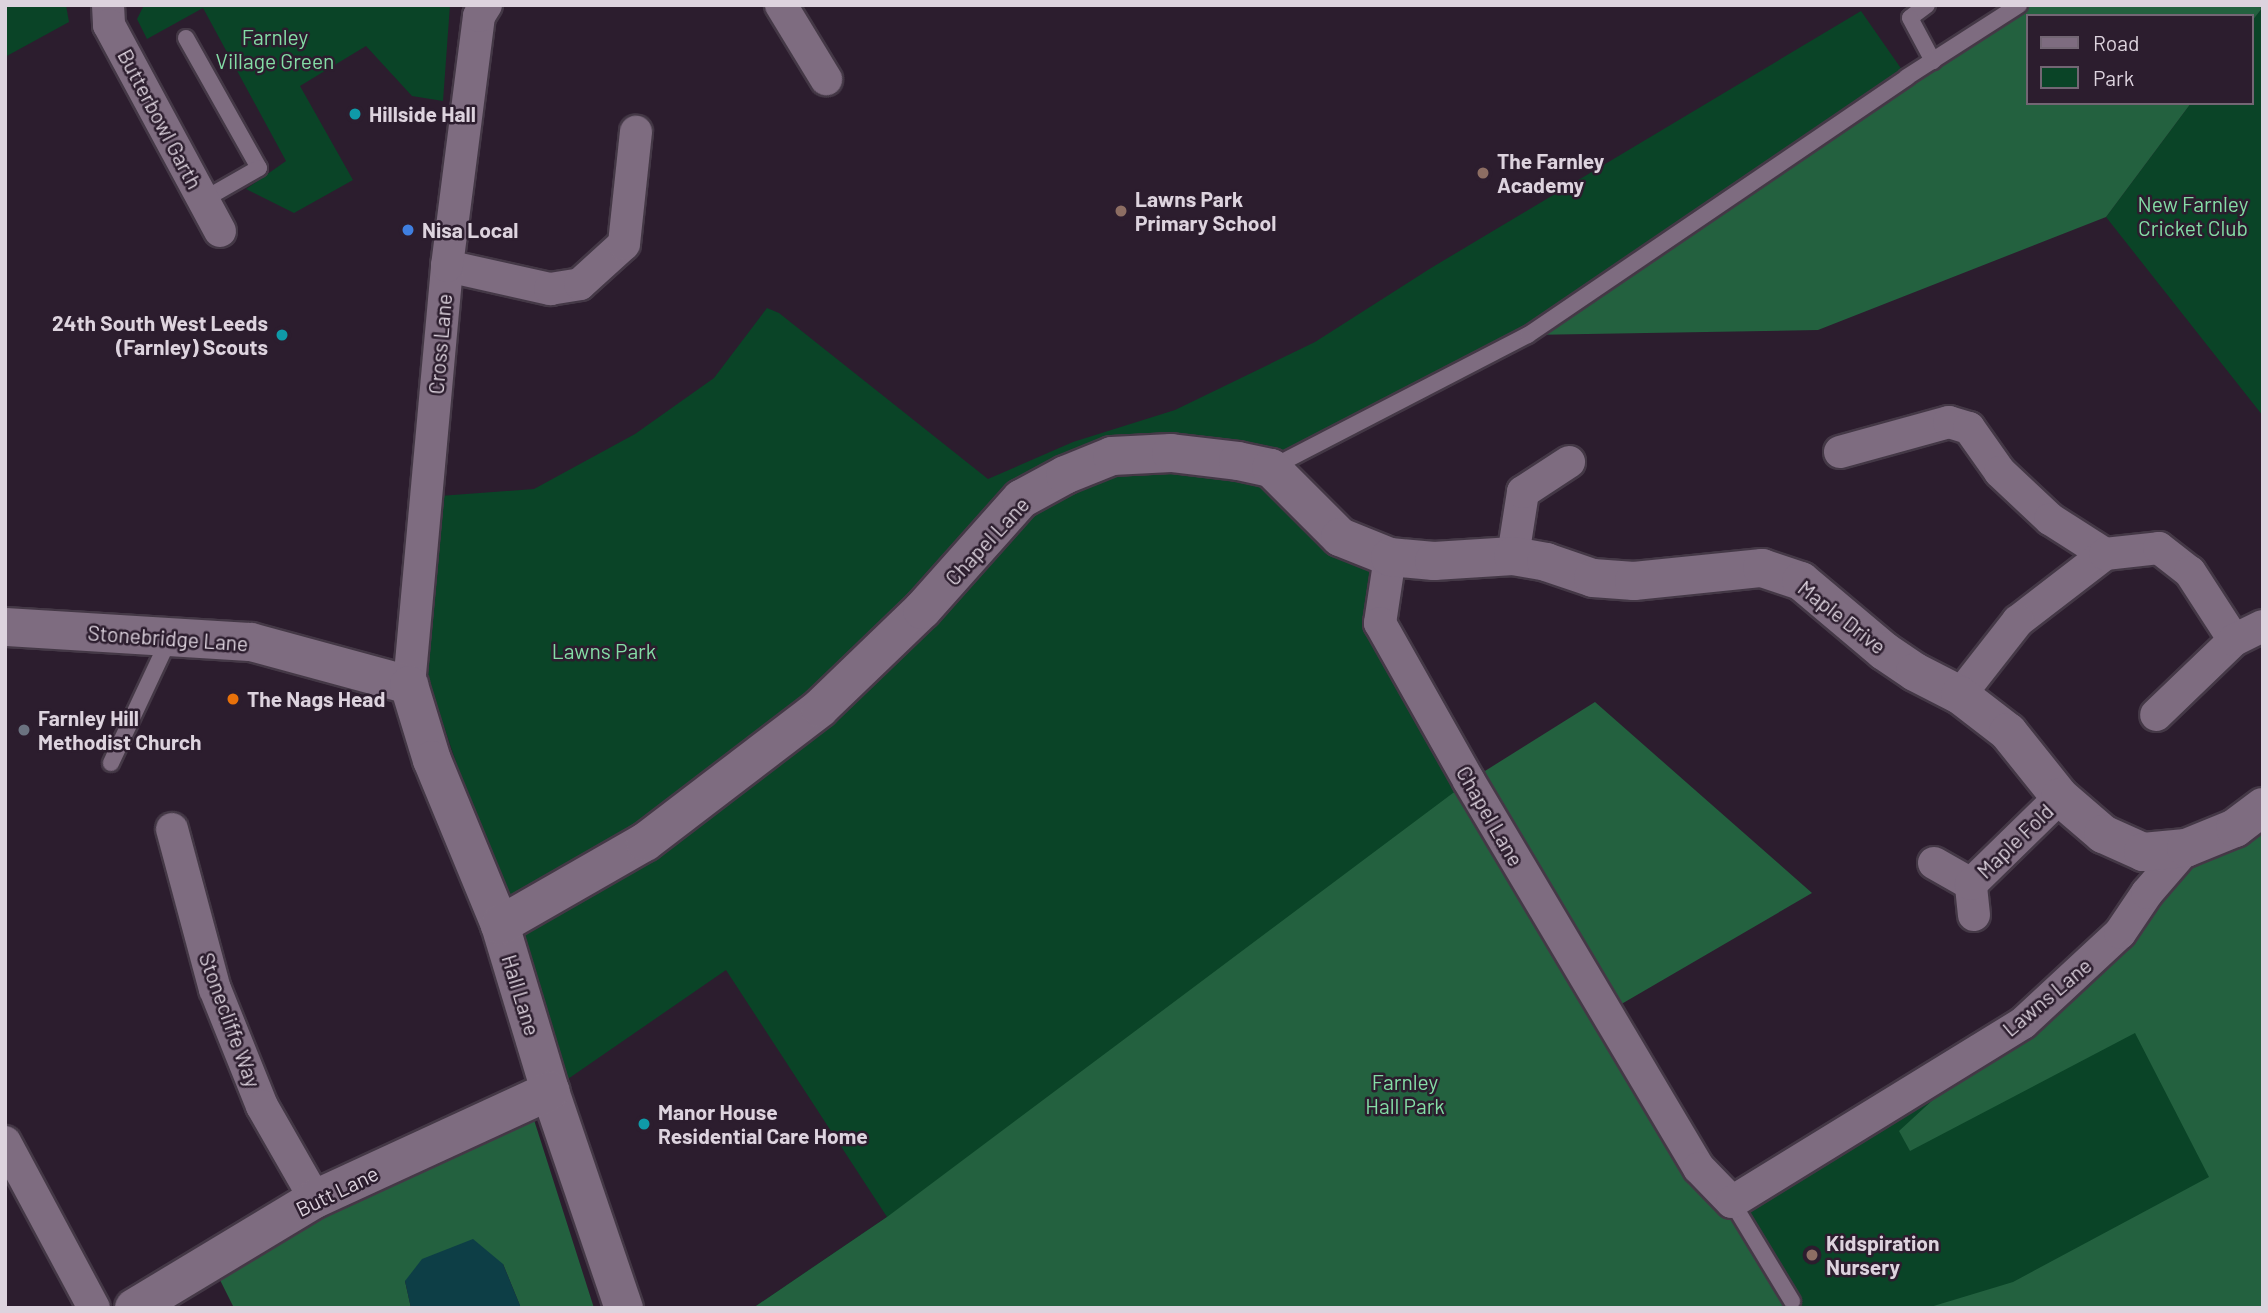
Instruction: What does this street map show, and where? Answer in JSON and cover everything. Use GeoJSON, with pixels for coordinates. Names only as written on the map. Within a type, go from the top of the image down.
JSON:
{"type":"FeatureCollection","features":[{"type":"Feature","properties":{"kind":"street","name":"Butterbowl Garth"},"geometry":{"type":"LineString","coordinates":[[108,5],[109,25],[220,231]]}},
{"type":"Feature","properties":{"kind":"street","name":"Cross Lane"},"geometry":{"type":"LineString","coordinates":[[409,685],[447,266],[479,16],[485,5]]}},
{"type":"Feature","properties":{"kind":"street"},"geometry":{"type":"LineString","coordinates":[[781,5],[826,79]]}},
{"type":"Feature","properties":{"kind":"street"},"geometry":{"type":"LineString","coordinates":[[447,266],[550,289],[580,284],[624,244],[636,132]]}},
{"type":"Feature","properties":{"kind":"street"},"geometry":{"type":"LineString","coordinates":[[1840,452],[1949,422],[1969,428],[2000,472],[2050,519],[2105,554]]}},
{"type":"Feature","properties":{"kind":"street","name":"Chapel Lane"},"geometry":{"type":"LineString","coordinates":[[500,925],[645,842],[820,708],[922,610],[1021,499],[1065,475],[1112,456],[1171,453],[1238,460],[1271,468]]}},
{"type":"Feature","properties":{"kind":"street"},"geometry":{"type":"LineString","coordinates":[[1513,556],[1523,492],[1569,462]]}},
{"type":"Feature","properties":{"kind":"street"},"geometry":{"type":"LineString","coordinates":[[1271,468],[1339,537],[1390,557]]}},
{"type":"Feature","properties":{"kind":"street"},"geometry":{"type":"LineString","coordinates":[[1960,695],[2018,621],[2105,554],[2159,548],[2190,572],[2234,640]]}},
{"type":"Feature","properties":{"kind":"street","name":"Maple Drive"},"geometry":{"type":"LineString","coordinates":[[1390,557],[1434,561],[1513,556],[1546,562],[1593,578],[1634,581],[1762,568],[1801,581],[1884,651],[1915,672],[1960,695],[2008,732],[2060,797],[2103,834],[2143,852],[2186,848]]}},
{"type":"Feature","properties":{"kind":"street","name":"Chapel Lane"},"geometry":{"type":"LineString","coordinates":[[1390,557],[1380,623],[1469,780],[1699,1168],[1732,1202]]}},
{"type":"Feature","properties":{"kind":"street","name":"Stonebridge Lane"},"geometry":{"type":"LineString","coordinates":[[5,626],[251,642],[409,685]]}},
{"type":"Feature","properties":{"kind":"street"},"geometry":{"type":"LineString","coordinates":[[2156,715],[2234,640],[2263,626]]}},
{"type":"Feature","properties":{"kind":"street","name":"Hall Lane"},"geometry":{"type":"LineString","coordinates":[[409,685],[432,760],[500,925],[550,1091],[624,1308]]}},
{"type":"Feature","properties":{"kind":"street","name":"Maple Fold"},"geometry":{"type":"LineString","coordinates":[[1970,884],[2060,797]]}},
{"type":"Feature","properties":{"kind":"street","name":"Lawns Lane"},"geometry":{"type":"LineString","coordinates":[[1732,1202],[2023,1023],[2120,933],[2147,893],[2186,848],[2235,828],[2263,807]]}},
{"type":"Feature","properties":{"kind":"street","name":"Stonecliffe Way"},"geometry":{"type":"LineString","coordinates":[[172,829],[215,989],[262,1106],[315,1199]]}},
{"type":"Feature","properties":{"kind":"street","name":"Maple Fold"},"geometry":{"type":"LineString","coordinates":[[1934,863],[1970,884]]}},
{"type":"Feature","properties":{"kind":"street","name":"Maple Fold"},"geometry":{"type":"LineString","coordinates":[[1970,884],[1974,915]]}},
{"type":"Feature","properties":{"kind":"street","name":"Butt Lane"},"geometry":{"type":"LineString","coordinates":[[134,1308],[315,1199],[550,1091]]}},
{"type":"Feature","properties":{"kind":"street"},"geometry":{"type":"LineString","coordinates":[[5,1142],[94,1308]]}},
{"type":"Feature","properties":{"kind":"lane"},"geometry":{"type":"LineString","coordinates":[[1927,5],[1910,18],[1933,61]]}},
{"type":"Feature","properties":{"kind":"lane"},"geometry":{"type":"LineString","coordinates":[[1271,468],[1528,335],[2019,5]]}},
{"type":"Feature","properties":{"kind":"lane"},"geometry":{"type":"LineString","coordinates":[[186,38],[259,168],[204,200]]}},
{"type":"Feature","properties":{"kind":"lane"},"geometry":{"type":"LineString","coordinates":[[111,762],[170,637]]}},
{"type":"Feature","properties":{"kind":"lane"},"geometry":{"type":"LineString","coordinates":[[1732,1202],[1793,1301]]}},
{"type":"Feature","properties":{"kind":"green space"},"geometry":{"type":"Polygon","coordinates":[[[5,5],[66,5],[69,22],[5,57],[5,5]]]}},
{"type":"Feature","properties":{"kind":"green space","name":"Farnley Village Green"},"geometry":{"type":"Polygon","coordinates":[[[144,5],[450,5],[443,101],[412,96],[366,46],[300,86],[353,180],[294,213],[246,189],[286,161],[203,8],[147,39],[137,19],[144,5]]]}},
{"type":"Feature","properties":{"kind":"green space"},"geometry":{"type":"Polygon","coordinates":[[[2017,5],[2263,7],[2254,18],[2254,14],[2026,14],[2026,105],[2190,105],[2106,217],[1818,330],[1528,335],[2017,5]]]}},
{"type":"Feature","properties":{"kind":"green space","name":"New Farnley Cricket Club"},"geometry":{"type":"Polygon","coordinates":[[[2263,7],[2263,416],[2106,217],[2190,105],[2254,105],[2254,18],[2263,7]]]}},
{"type":"Feature","properties":{"kind":"green space","name":"Lawns Park"},"geometry":{"type":"Polygon","coordinates":[[[1861,11],[1907,77],[1528,335],[1271,468],[1390,557],[1380,623],[1732,1201],[1926,1082],[1936,1097],[2202,880],[2263,1308],[753,1308],[887,1217],[726,970],[565,1081],[517,915],[459,771],[431,688],[409,685],[426,497],[534,489],[635,434],[714,378],[767,308],[779,313],[988,479],[1073,442],[1175,410],[1315,342],[1431,268],[1861,11]]]}},
{"type":"Feature","properties":{"kind":"green space","name":"Farnley Hall Park"},"geometry":{"type":"Polygon","coordinates":[[[1595,702],[1812,893],[1606,1013],[1732,1202],[1796,1308],[753,1308],[887,1217],[1469,781],[1595,702]]]}},
{"type":"Feature","properties":{"kind":"green space"},"geometry":{"type":"Polygon","coordinates":[[[2263,807],[2263,1308],[1927,1308],[2013,1282],[2209,1177],[2135,1033],[1910,1151],[1899,1131],[1936,1097],[1926,1082],[2023,1023],[2147,893],[2263,807]]]}},
{"type":"Feature","properties":{"kind":"green space"},"geometry":{"type":"Polygon","coordinates":[[[528,1101],[594,1308],[521,1308],[503,1264],[405,1281],[411,1308],[234,1308],[210,1260],[528,1101]]]}},
{"type":"Feature","properties":{"kind":"shaded area"},"geometry":{"type":"Polygon","coordinates":[[[473,1239],[503,1264],[521,1308],[411,1308],[405,1281],[422,1259],[473,1239]]]}},
{"type":"Feature","properties":{"kind":"place","name":"Hillside Hall"},"geometry":{"type":"Point","coordinates":[355,114]}},
{"type":"Feature","properties":{"kind":"place","name":"The Farnley Academy"},"geometry":{"type":"Point","coordinates":[1483,173]}},
{"type":"Feature","properties":{"kind":"place","name":"Lawns Park Primary School"},"geometry":{"type":"Point","coordinates":[1121,211]}},
{"type":"Feature","properties":{"kind":"place","name":"Nisa Local"},"geometry":{"type":"Point","coordinates":[408,230]}},
{"type":"Feature","properties":{"kind":"place","name":"24th South West Leeds (Farnley) Scouts"},"geometry":{"type":"Point","coordinates":[282,335]}},
{"type":"Feature","properties":{"kind":"place","name":"The Nags Head"},"geometry":{"type":"Point","coordinates":[233,699]}},
{"type":"Feature","properties":{"kind":"place","name":"Farnley Hill Methodist Church"},"geometry":{"type":"Point","coordinates":[24,730]}},
{"type":"Feature","properties":{"kind":"place","name":"Manor House Residential Care Home"},"geometry":{"type":"Point","coordinates":[644,1124]}},
{"type":"Feature","properties":{"kind":"place","name":"Kidspiration Nursery"},"geometry":{"type":"Point","coordinates":[1812,1255]}}]}
